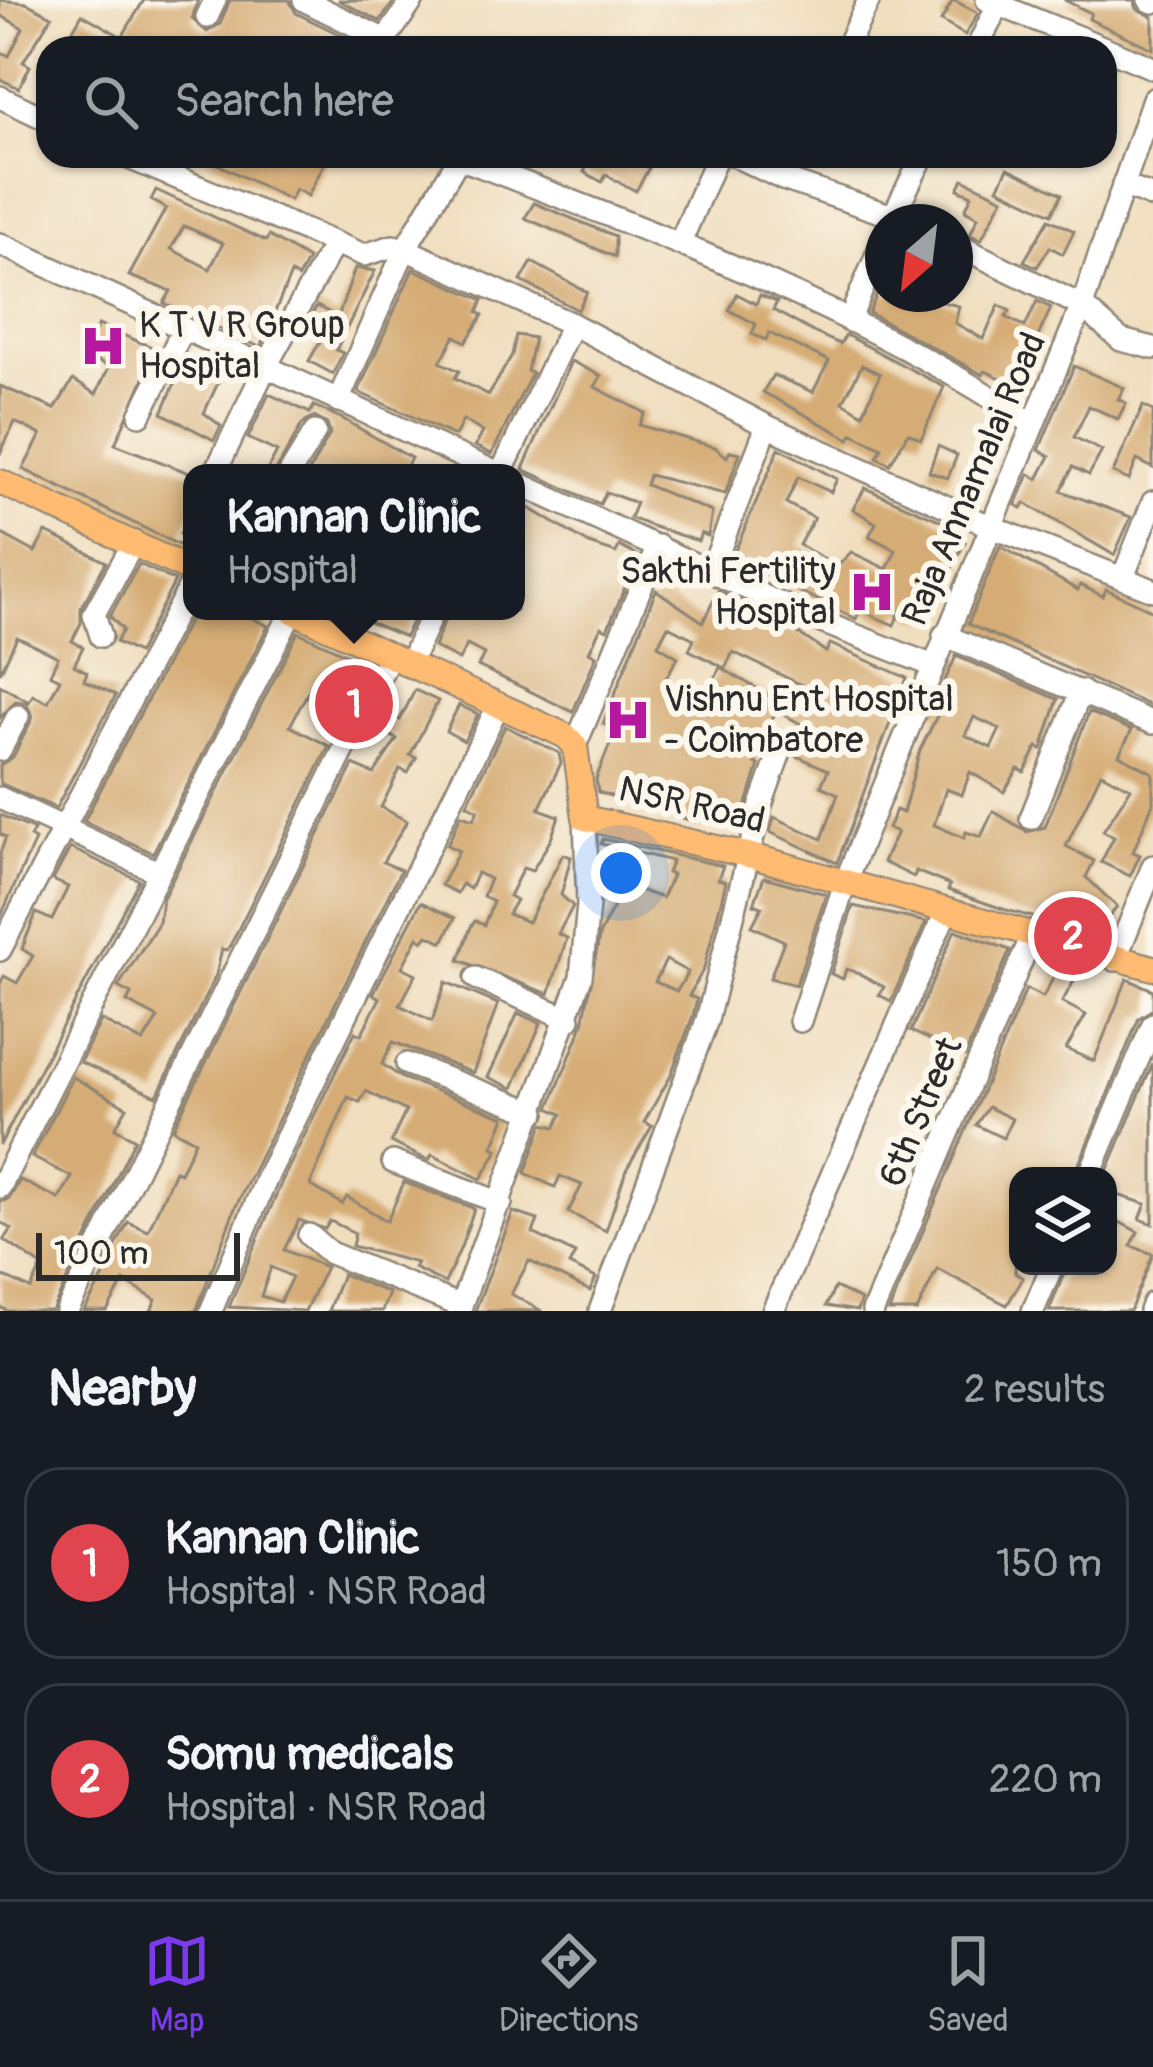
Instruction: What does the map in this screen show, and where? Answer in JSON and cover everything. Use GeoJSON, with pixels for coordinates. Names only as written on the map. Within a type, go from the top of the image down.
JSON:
{"type":"FeatureCollection","features":[{"type":"Feature","properties":{"kind":"main road"},"geometry":{"type":"LineString","coordinates":[[0,482],[183,566]]}},
{"type":"Feature","properties":{"kind":"main road"},"geometry":{"type":"LineString","coordinates":[[312,620],[552,728],[575,746]]}},
{"type":"Feature","properties":{"kind":"main road","name":"NSR Road"},"geometry":{"type":"LineString","coordinates":[[575,746],[585,818],[845,880],[1031,938],[1153,968]]}},
{"type":"Feature","properties":{"kind":"street"},"geometry":{"type":"LineString","coordinates":[[304,0],[357,36]]}},
{"type":"Feature","properties":{"kind":"street"},"geometry":{"type":"LineString","coordinates":[[393,36],[413,0]]}},
{"type":"Feature","properties":{"kind":"street"},"geometry":{"type":"LineString","coordinates":[[851,36],[868,0]]}},
{"type":"Feature","properties":{"kind":"street"},"geometry":{"type":"LineString","coordinates":[[980,36],[993,2],[1076,36]]}},
{"type":"Feature","properties":{"kind":"street"},"geometry":{"type":"LineString","coordinates":[[1117,53],[1153,68]]}},
{"type":"Feature","properties":{"kind":"street"},"geometry":{"type":"LineString","coordinates":[[0,97],[36,114]]}},
{"type":"Feature","properties":{"kind":"street","name":"Raja Annamalai Road"},"geometry":{"type":"LineString","coordinates":[[800,1021],[845,880],[1082,306],[1153,99]]}},
{"type":"Feature","properties":{"kind":"street"},"geometry":{"type":"LineString","coordinates":[[153,168],[364,255],[393,246],[405,249],[572,324],[766,426],[992,527],[1153,590]]}},
{"type":"Feature","properties":{"kind":"street"},"geometry":{"type":"LineString","coordinates":[[338,400],[405,249],[453,168]]}},
{"type":"Feature","properties":{"kind":"street"},"geometry":{"type":"LineString","coordinates":[[485,168],[680,243],[849,321],[976,387],[1033,424]]}},
{"type":"Feature","properties":{"kind":"street"},"geometry":{"type":"LineString","coordinates":[[680,243],[712,168]]}},
{"type":"Feature","properties":{"kind":"street"},"geometry":{"type":"LineString","coordinates":[[760,168],[865,208]]}},
{"type":"Feature","properties":{"kind":"street"},"geometry":{"type":"LineString","coordinates":[[783,179],[788,168]]}},
{"type":"Feature","properties":{"kind":"street"},"geometry":{"type":"LineString","coordinates":[[904,204],[918,168]]}},
{"type":"Feature","properties":{"kind":"street"},"geometry":{"type":"LineString","coordinates":[[1123,185],[1153,197]]}},
{"type":"Feature","properties":{"kind":"street"},"geometry":{"type":"LineString","coordinates":[[0,244],[479,464]]}},
{"type":"Feature","properties":{"kind":"street"},"geometry":{"type":"LineString","coordinates":[[219,464],[265,368],[334,244]]}},
{"type":"Feature","properties":{"kind":"street"},"geometry":{"type":"LineString","coordinates":[[973,253],[1082,306],[1121,340],[1153,348]]}},
{"type":"Feature","properties":{"kind":"street"},"geometry":{"type":"LineString","coordinates":[[849,321],[865,283]]}},
{"type":"Feature","properties":{"kind":"street"},"geometry":{"type":"LineString","coordinates":[[503,464],[572,324]]}},
{"type":"Feature","properties":{"kind":"street"},"geometry":{"type":"LineString","coordinates":[[140,415],[183,330]]}},
{"type":"Feature","properties":{"kind":"street"},"geometry":{"type":"LineString","coordinates":[[711,571],[766,426]]}},
{"type":"Feature","properties":{"kind":"street"},"geometry":{"type":"LineString","coordinates":[[295,464],[315,432]]}},
{"type":"Feature","properties":{"kind":"street"},"geometry":{"type":"LineString","coordinates":[[525,486],[931,665]]}},
{"type":"Feature","properties":{"kind":"street"},"geometry":{"type":"LineString","coordinates":[[1123,577],[1153,502]]}},
{"type":"Feature","properties":{"kind":"street"},"geometry":{"type":"LineString","coordinates":[[100,636],[94,614],[134,542]]}},
{"type":"Feature","properties":{"kind":"street"},"geometry":{"type":"LineString","coordinates":[[575,746],[658,546]]}},
{"type":"Feature","properties":{"kind":"street"},"geometry":{"type":"LineString","coordinates":[[0,950],[183,599]]}},
{"type":"Feature","properties":{"kind":"street"},"geometry":{"type":"LineString","coordinates":[[0,1187],[288,620]]}},
{"type":"Feature","properties":{"kind":"street"},"geometry":{"type":"LineString","coordinates":[[68,1311],[399,661],[427,620]]}},
{"type":"Feature","properties":{"kind":"street"},"geometry":{"type":"LineString","coordinates":[[944,635],[1153,723]]}},
{"type":"Feature","properties":{"kind":"street"},"geometry":{"type":"LineString","coordinates":[[1031,818],[1081,691]]}},
{"type":"Feature","properties":{"kind":"street"},"geometry":{"type":"LineString","coordinates":[[211,1311],[268,1175],[498,706]]}},
{"type":"Feature","properties":{"kind":"street"},"geometry":{"type":"LineString","coordinates":[[0,750],[18,716]]}},
{"type":"Feature","properties":{"kind":"street"},"geometry":{"type":"LineString","coordinates":[[600,1311],[707,1020],[752,856],[761,805],[781,749]]}},
{"type":"Feature","properties":{"kind":"street"},"geometry":{"type":"LineString","coordinates":[[0,798],[158,872]]}},
{"type":"Feature","properties":{"kind":"street"},"geometry":{"type":"LineString","coordinates":[[309,1234],[330,1253],[460,1309],[581,976],[588,905],[585,818]]}},
{"type":"Feature","properties":{"kind":"street"},"geometry":{"type":"LineString","coordinates":[[1115,960],[1153,866]]}},
{"type":"Feature","properties":{"kind":"street"},"geometry":{"type":"LineString","coordinates":[[773,1311],[946,912]]}},
{"type":"Feature","properties":{"kind":"street","name":"6th Street"},"geometry":{"type":"LineString","coordinates":[[873,1311],[1031,938]]}},
{"type":"Feature","properties":{"kind":"street"},"geometry":{"type":"LineString","coordinates":[[476,978],[569,1019]]}},
{"type":"Feature","properties":{"kind":"street"},"geometry":{"type":"LineString","coordinates":[[1093,1167],[1153,1024]]}},
{"type":"Feature","properties":{"kind":"street"},"geometry":{"type":"LineString","coordinates":[[407,1064],[535,1112]]}},
{"type":"Feature","properties":{"kind":"street"},"geometry":{"type":"LineString","coordinates":[[393,1162],[501,1203]]}},
{"type":"Feature","properties":{"kind":"street"},"geometry":{"type":"LineString","coordinates":[[1033,1311],[1048,1275]]}},
{"type":"Feature","properties":{"kind":"building"},"geometry":{"type":"Polygon","coordinates":[[[0,0],[26,3],[52,16],[23,62],[30,66],[19,88],[0,79],[0,51],[9,56],[23,28],[0,15],[0,0]]]}},
{"type":"Feature","properties":{"kind":"building"},"geometry":{"type":"Polygon","coordinates":[[[144,0],[198,0],[192,19],[207,32],[220,24],[230,0],[289,0],[296,13],[343,36],[123,36],[144,0]]]}},
{"type":"Feature","properties":{"kind":"building"},"geometry":{"type":"Polygon","coordinates":[[[338,0],[395,0],[380,21],[338,0]]]}},
{"type":"Feature","properties":{"kind":"building"},"geometry":{"type":"Polygon","coordinates":[[[953,0],[978,13],[965,35],[941,21],[953,0]]]}},
{"type":"Feature","properties":{"kind":"building"},"geometry":{"type":"Polygon","coordinates":[[[1064,0],[1134,0],[1137,9],[1153,17],[1153,49],[1089,19],[1091,13],[1064,0]]]}},
{"type":"Feature","properties":{"kind":"building"},"geometry":{"type":"Polygon","coordinates":[[[82,14],[120,36],[70,35],[82,14]]]}},
{"type":"Feature","properties":{"kind":"building"},"geometry":{"type":"Polygon","coordinates":[[[225,168],[322,168],[308,196],[295,189],[290,200],[225,168]]]}},
{"type":"Feature","properties":{"kind":"building"},"geometry":{"type":"Polygon","coordinates":[[[586,168],[649,168],[636,191],[606,175],[602,182],[584,172],[586,168]]]}},
{"type":"Feature","properties":{"kind":"building"},"geometry":{"type":"Polygon","coordinates":[[[1008,168],[1062,194],[1052,214],[998,188],[1008,168]]]}},
{"type":"Feature","properties":{"kind":"building"},"geometry":{"type":"Polygon","coordinates":[[[963,179],[1003,198],[981,240],[973,236],[978,217],[973,214],[973,204],[968,204],[972,195],[958,189],[963,179]]]}},
{"type":"Feature","properties":{"kind":"building"},"geometry":{"type":"Polygon","coordinates":[[[156,190],[266,241],[269,236],[308,259],[298,278],[291,274],[260,347],[164,303],[171,291],[129,276],[166,208],[151,200],[156,190]],[[184,226],[171,249],[210,269],[223,243],[184,226]]]}},
{"type":"Feature","properties":{"kind":"building"},"geometry":{"type":"Polygon","coordinates":[[[534,203],[615,236],[615,257],[525,218],[534,203]]]}},
{"type":"Feature","properties":{"kind":"building"},"geometry":{"type":"Polygon","coordinates":[[[1049,219],[1074,231],[1063,254],[1050,247],[1037,267],[1024,261],[1049,219]]]}},
{"type":"Feature","properties":{"kind":"building"},"geometry":{"type":"Polygon","coordinates":[[[532,262],[587,292],[578,310],[521,281],[532,262]]]}},
{"type":"Feature","properties":{"kind":"building"},"geometry":{"type":"Polygon","coordinates":[[[355,268],[375,271],[336,350],[343,353],[333,374],[309,361],[323,336],[305,326],[317,306],[338,317],[355,268]]]}},
{"type":"Feature","properties":{"kind":"building"},"geometry":{"type":"Polygon","coordinates":[[[413,269],[483,300],[478,312],[483,315],[466,342],[455,336],[440,362],[459,371],[455,378],[489,395],[512,355],[516,335],[534,338],[527,371],[532,373],[492,454],[475,446],[483,432],[463,420],[455,436],[358,392],[413,269]]]}},
{"type":"Feature","properties":{"kind":"building"},"geometry":{"type":"Polygon","coordinates":[[[737,294],[756,304],[760,295],[777,302],[773,310],[815,333],[840,344],[846,335],[944,387],[921,439],[908,433],[890,464],[877,457],[882,448],[853,434],[850,439],[763,392],[773,375],[813,392],[829,361],[769,333],[766,340],[752,334],[756,324],[729,310],[737,294]],[[862,365],[843,402],[863,414],[880,374],[862,365]]]}},
{"type":"Feature","properties":{"kind":"building"},"geometry":{"type":"Polygon","coordinates":[[[1037,301],[1051,308],[1016,385],[985,371],[983,375],[869,313],[958,312],[955,323],[983,339],[999,305],[1010,311],[1006,317],[1025,327],[1037,301]]]}},
{"type":"Feature","properties":{"kind":"building"},"geometry":{"type":"Polygon","coordinates":[[[98,325],[157,349],[115,444],[183,470],[183,547],[23,469],[41,435],[15,422],[0,454],[0,386],[55,409],[73,380],[96,394],[109,367],[89,357],[92,350],[87,348],[98,325]]]}},
{"type":"Feature","properties":{"kind":"building"},"geometry":{"type":"Polygon","coordinates":[[[187,355],[223,372],[204,413],[221,426],[214,440],[162,413],[187,355]]]}},
{"type":"Feature","properties":{"kind":"building"},"geometry":{"type":"Polygon","coordinates":[[[571,361],[601,376],[595,387],[645,413],[639,425],[715,447],[727,457],[730,451],[740,453],[725,494],[649,475],[646,485],[712,512],[708,536],[701,533],[698,541],[630,518],[636,503],[606,492],[600,504],[525,470],[571,361]]]}},
{"type":"Feature","properties":{"kind":"building"},"geometry":{"type":"Polygon","coordinates":[[[1074,366],[1124,388],[1118,399],[1126,403],[1118,419],[1089,406],[1074,437],[1102,451],[1089,475],[1073,467],[1061,491],[1131,517],[1114,555],[1025,503],[1022,508],[1016,505],[1029,474],[1038,479],[1050,456],[1039,450],[1074,366]]]}},
{"type":"Feature","properties":{"kind":"building"},"geometry":{"type":"Polygon","coordinates":[[[269,394],[310,413],[314,406],[343,419],[411,458],[408,464],[313,464],[330,434],[327,424],[314,417],[302,424],[280,464],[271,464],[277,452],[248,438],[269,394]]]}},
{"type":"Feature","properties":{"kind":"building"},"geometry":{"type":"Polygon","coordinates":[[[1143,406],[1153,411],[1153,468],[1137,460],[1129,480],[1113,473],[1143,406]]]}},
{"type":"Feature","properties":{"kind":"building"},"geometry":{"type":"Polygon","coordinates":[[[938,446],[957,455],[948,478],[929,472],[938,446]]]}},
{"type":"Feature","properties":{"kind":"building"},"geometry":{"type":"Polygon","coordinates":[[[779,448],[837,479],[831,492],[798,477],[786,503],[814,518],[799,545],[838,566],[851,552],[887,569],[896,550],[869,536],[876,523],[853,509],[865,488],[960,529],[956,538],[965,542],[925,621],[901,610],[894,625],[860,610],[856,619],[732,558],[779,448]]]}},
{"type":"Feature","properties":{"kind":"building"},"geometry":{"type":"Polygon","coordinates":[[[525,505],[589,544],[616,553],[619,546],[638,556],[607,630],[601,627],[589,652],[596,656],[573,712],[478,666],[484,654],[467,645],[459,660],[434,647],[444,620],[525,620],[525,505]]]}},
{"type":"Feature","properties":{"kind":"building"},"geometry":{"type":"Polygon","coordinates":[[[46,532],[106,562],[81,608],[81,623],[72,641],[83,647],[74,665],[87,672],[84,680],[116,695],[56,808],[0,783],[0,765],[13,757],[33,717],[26,703],[16,701],[0,718],[0,685],[29,702],[33,695],[48,702],[60,679],[50,674],[58,657],[17,637],[0,673],[0,533],[35,552],[46,532]]]}},
{"type":"Feature","properties":{"kind":"building"},"geometry":{"type":"Polygon","coordinates":[[[1000,546],[1078,590],[1080,585],[1103,596],[1106,589],[1153,611],[1153,707],[968,624],[1000,546]]]}},
{"type":"Feature","properties":{"kind":"building"},"geometry":{"type":"Polygon","coordinates":[[[139,564],[175,581],[138,653],[116,642],[123,630],[110,616],[139,564]]]}},
{"type":"Feature","properties":{"kind":"building"},"geometry":{"type":"Polygon","coordinates":[[[656,590],[703,622],[718,591],[776,618],[826,652],[830,644],[907,678],[837,863],[770,832],[774,817],[822,839],[838,794],[821,786],[828,770],[795,755],[801,724],[777,711],[765,729],[770,732],[755,763],[759,765],[740,826],[700,810],[695,822],[598,792],[596,779],[616,729],[603,724],[656,590]],[[668,626],[658,645],[678,657],[663,683],[703,703],[720,667],[795,711],[798,707],[808,688],[733,652],[725,668],[689,650],[694,639],[668,626]]]}},
{"type":"Feature","properties":{"kind":"building"},"geometry":{"type":"Polygon","coordinates":[[[189,620],[256,620],[268,626],[153,853],[84,821],[189,620]]]}},
{"type":"Feature","properties":{"kind":"building"},"geometry":{"type":"Polygon","coordinates":[[[364,620],[413,620],[405,637],[364,620]]]}},
{"type":"Feature","properties":{"kind":"building"},"geometry":{"type":"Polygon","coordinates":[[[298,632],[369,665],[341,721],[328,715],[336,698],[311,686],[290,726],[329,746],[233,940],[227,950],[222,949],[216,975],[157,1096],[80,1062],[101,1020],[143,1042],[158,1018],[127,1002],[131,994],[118,987],[159,922],[162,900],[298,632]]]}},
{"type":"Feature","properties":{"kind":"building"},"geometry":{"type":"Polygon","coordinates":[[[956,656],[1058,699],[1042,749],[1037,747],[1025,772],[1018,769],[1004,792],[970,772],[962,795],[946,789],[934,825],[964,838],[966,832],[981,837],[993,811],[1027,832],[1045,827],[1089,712],[1132,730],[1119,755],[1153,773],[1153,803],[1133,852],[1140,855],[1130,876],[1101,862],[1114,837],[1103,831],[1131,788],[1101,773],[1066,846],[1094,861],[1086,877],[1117,907],[1103,925],[1112,929],[1108,938],[1003,909],[948,890],[950,885],[916,871],[914,877],[883,862],[897,832],[888,828],[896,810],[903,813],[920,750],[938,714],[932,710],[956,656]],[[974,717],[965,735],[991,748],[1000,729],[974,717]]]}},
{"type":"Feature","properties":{"kind":"building"},"geometry":{"type":"Polygon","coordinates":[[[415,690],[438,701],[410,755],[416,758],[408,773],[400,769],[381,807],[407,821],[383,862],[401,870],[235,1208],[196,1311],[151,1311],[156,1300],[124,1281],[107,1311],[84,1311],[116,1255],[112,1253],[128,1222],[148,1231],[175,1171],[180,1173],[195,1141],[173,1129],[353,765],[374,774],[397,739],[372,726],[380,710],[400,720],[415,690]]]}},
{"type":"Feature","properties":{"kind":"building"},"geometry":{"type":"Polygon","coordinates":[[[459,705],[478,714],[464,741],[446,731],[459,705]]]}},
{"type":"Feature","properties":{"kind":"building"},"geometry":{"type":"Polygon","coordinates":[[[505,726],[559,753],[561,763],[539,809],[559,816],[551,839],[532,871],[523,868],[509,896],[516,900],[508,914],[528,922],[563,854],[571,857],[561,895],[573,906],[558,934],[567,938],[549,994],[459,960],[471,927],[475,921],[484,925],[493,902],[483,896],[490,879],[477,873],[470,889],[462,884],[457,893],[441,885],[459,851],[447,845],[461,815],[474,819],[478,810],[467,804],[505,726]]]}},
{"type":"Feature","properties":{"kind":"building"},"geometry":{"type":"Polygon","coordinates":[[[0,815],[34,830],[30,837],[35,840],[0,918],[0,853],[6,837],[0,834],[0,815]]]}},
{"type":"Feature","properties":{"kind":"building"},"geometry":{"type":"Polygon","coordinates":[[[603,839],[723,866],[718,879],[726,882],[704,968],[689,996],[697,999],[693,1016],[670,1077],[644,1122],[652,1126],[626,1170],[606,1231],[568,1212],[582,1185],[560,1176],[555,1187],[525,1173],[543,1124],[556,1127],[562,1114],[549,1108],[583,1024],[600,933],[614,906],[603,902],[602,877],[662,898],[672,875],[667,873],[672,861],[601,844],[603,839]],[[666,960],[655,982],[677,991],[688,972],[666,960]]]}},
{"type":"Feature","properties":{"kind":"building"},"geometry":{"type":"Polygon","coordinates":[[[70,848],[139,880],[0,1145],[0,984],[4,976],[17,983],[33,956],[22,949],[36,913],[52,920],[68,887],[53,880],[70,848]]]}},
{"type":"Feature","properties":{"kind":"building"},"geometry":{"type":"Polygon","coordinates":[[[764,877],[826,894],[796,985],[770,978],[784,941],[752,926],[762,907],[754,904],[764,877]]]}},
{"type":"Feature","properties":{"kind":"building"},"geometry":{"type":"Polygon","coordinates":[[[421,902],[455,918],[443,942],[428,935],[423,941],[418,937],[402,967],[416,974],[400,1005],[432,1021],[446,982],[498,1004],[473,1073],[393,1042],[382,1064],[402,1078],[505,1117],[493,1147],[498,1150],[481,1179],[391,1142],[406,1111],[366,1091],[360,1102],[348,1097],[310,1185],[342,1204],[347,1197],[387,1221],[404,1182],[474,1209],[445,1283],[414,1268],[417,1263],[352,1246],[355,1233],[330,1221],[325,1229],[299,1220],[284,1250],[326,1267],[305,1311],[229,1307],[282,1181],[355,1032],[361,1035],[380,998],[373,994],[421,902]],[[271,1267],[261,1296],[280,1302],[292,1277],[271,1267]]]}},
{"type":"Feature","properties":{"kind":"building"},"geometry":{"type":"Polygon","coordinates":[[[853,906],[926,922],[891,1001],[879,995],[884,987],[858,973],[846,969],[843,979],[831,974],[853,906]]]}},
{"type":"Feature","properties":{"kind":"building"},"geometry":{"type":"Polygon","coordinates":[[[955,930],[1010,950],[965,1056],[911,1031],[955,930]]]}},
{"type":"Feature","properties":{"kind":"building"},"geometry":{"type":"Polygon","coordinates":[[[1057,971],[1074,981],[1062,1002],[1086,1015],[1066,1049],[1094,1061],[1127,979],[1153,990],[1153,1009],[1139,1018],[1078,1167],[1009,1167],[1009,1275],[1023,1278],[1007,1305],[937,1269],[917,1311],[889,1311],[1026,989],[1043,997],[1057,971]],[[988,1107],[976,1125],[1003,1138],[1012,1119],[988,1107]]]}},
{"type":"Feature","properties":{"kind":"building"},"geometry":{"type":"Polygon","coordinates":[[[518,1013],[541,1023],[513,1088],[488,1077],[518,1013]]]}},
{"type":"Feature","properties":{"kind":"building"},"geometry":{"type":"Polygon","coordinates":[[[1152,1065],[1153,1224],[1140,1219],[1146,1204],[1117,1195],[1117,1167],[1109,1167],[1152,1065]]]}},
{"type":"Feature","properties":{"kind":"building"},"geometry":{"type":"Polygon","coordinates":[[[73,1077],[127,1107],[115,1128],[135,1139],[52,1311],[8,1311],[0,1307],[0,1275],[31,1289],[42,1266],[4,1240],[12,1229],[0,1222],[0,1202],[9,1199],[20,1180],[59,1199],[72,1177],[32,1157],[73,1077]]]}},
{"type":"Feature","properties":{"kind":"building"},"geometry":{"type":"Polygon","coordinates":[[[513,1212],[538,1220],[533,1233],[575,1254],[569,1265],[596,1278],[590,1291],[529,1261],[511,1294],[542,1311],[475,1311],[513,1212]]]}},
{"type":"Feature","properties":{"kind":"building"},"geometry":{"type":"Polygon","coordinates":[[[1117,1221],[1138,1232],[1131,1246],[1153,1254],[1130,1311],[1049,1311],[1063,1275],[1117,1275],[1117,1221]]]}},
{"type":"Feature","properties":{"kind":"building"},"geometry":{"type":"Polygon","coordinates":[[[342,1274],[389,1293],[382,1311],[328,1311],[342,1274]]]}},
{"type":"Feature","properties":{"kind":"building"},"geometry":{"type":"Polygon","coordinates":[[[835,1287],[861,1300],[857,1311],[826,1306],[835,1287]]]}},
{"type":"Feature","properties":{"kind":"place","name":"K T V R Group Hospital"},"geometry":{"type":"Point","coordinates":[103,346]}},
{"type":"Feature","properties":{"kind":"place","name":"Sakthi Fertility Hospital"},"geometry":{"type":"Point","coordinates":[872,592]}},
{"type":"Feature","properties":{"kind":"place","name":"Kannan Clinic"},"geometry":{"type":"Point","coordinates":[354,704]}},
{"type":"Feature","properties":{"kind":"place","name":"Vishnu Ent Hospital - Coimbatore"},"geometry":{"type":"Point","coordinates":[628,720]}},
{"type":"Feature","properties":{"kind":"place","name":"Somu medicals"},"geometry":{"type":"Point","coordinates":[1073,936]}}]}
